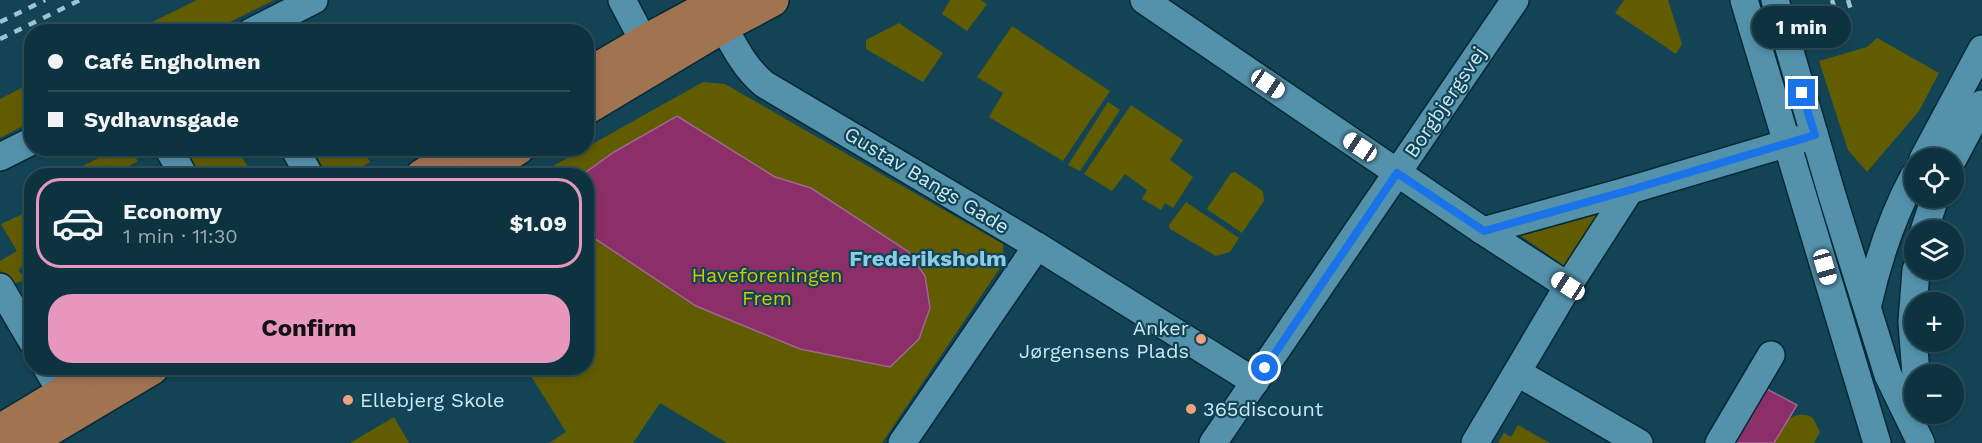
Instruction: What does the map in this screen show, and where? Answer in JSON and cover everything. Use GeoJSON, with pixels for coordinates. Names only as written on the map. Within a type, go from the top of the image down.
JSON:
{"type":"FeatureCollection","features":[{"type":"Feature","properties":{"kind":"main road"},"geometry":{"type":"LineString","coordinates":[[594,71],[644,42],[723,13],[772,0]]}},
{"type":"Feature","properties":{"kind":"main road"},"geometry":{"type":"LineString","coordinates":[[594,102],[723,13]]}},
{"type":"Feature","properties":{"kind":"main road"},"geometry":{"type":"LineString","coordinates":[[435,168],[454,156]]}},
{"type":"Feature","properties":{"kind":"main road"},"geometry":{"type":"LineString","coordinates":[[486,168],[505,156]]}},
{"type":"Feature","properties":{"kind":"main road"},"geometry":{"type":"LineString","coordinates":[[0,431],[55,380],[76,375]]}},
{"type":"Feature","properties":{"kind":"main road"},"geometry":{"type":"LineString","coordinates":[[26,443],[140,375]]}},
{"type":"Feature","properties":{"kind":"street"},"geometry":{"type":"LineString","coordinates":[[267,24],[314,0]]}},
{"type":"Feature","properties":{"kind":"street"},"geometry":{"type":"LineString","coordinates":[[622,0],[644,42]]}},
{"type":"Feature","properties":{"kind":"street"},"geometry":{"type":"LineString","coordinates":[[1144,0],[1397,173],[1568,286]]}},
{"type":"Feature","properties":{"kind":"street","name":"Borgbjergsvej"},"geometry":{"type":"LineString","coordinates":[[1214,443],[1515,0]]}},
{"type":"Feature","properties":{"kind":"street"},"geometry":{"type":"LineString","coordinates":[[1744,0],[1877,443]]}},
{"type":"Feature","properties":{"kind":"street"},"geometry":{"type":"LineString","coordinates":[[1775,0],[1892,387],[1919,432]]}},
{"type":"Feature","properties":{"kind":"street","name":"Gustav Bangs Gade"},"geometry":{"type":"LineString","coordinates":[[723,13],[741,58],[764,84],[1037,246],[1255,382]]}},
{"type":"Feature","properties":{"kind":"street"},"geometry":{"type":"LineString","coordinates":[[1929,148],[1982,49]]}},
{"type":"Feature","properties":{"kind":"street"},"geometry":{"type":"LineString","coordinates":[[1959,148],[1982,104]]}},
{"type":"Feature","properties":{"kind":"street"},"geometry":{"type":"LineString","coordinates":[[1484,231],[1815,135]]}},
{"type":"Feature","properties":{"kind":"street"},"geometry":{"type":"LineString","coordinates":[[0,157],[24,145]]}},
{"type":"Feature","properties":{"kind":"street"},"geometry":{"type":"LineString","coordinates":[[1475,443],[1568,286],[1630,190]]}},
{"type":"Feature","properties":{"kind":"street"},"geometry":{"type":"LineString","coordinates":[[1866,407],[1863,371],[1867,308],[1888,231],[1904,197]]}},
{"type":"Feature","properties":{"kind":"street"},"geometry":{"type":"LineString","coordinates":[[902,443],[1037,246]]}},
{"type":"Feature","properties":{"kind":"street"},"geometry":{"type":"LineString","coordinates":[[1915,280],[1912,322],[1915,364]]}},
{"type":"Feature","properties":{"kind":"street"},"geometry":{"type":"LineString","coordinates":[[0,287],[24,328]]}},
{"type":"Feature","properties":{"kind":"street"},"geometry":{"type":"LineString","coordinates":[[1719,443],[1771,355]]}},
{"type":"Feature","properties":{"kind":"street"},"geometry":{"type":"LineString","coordinates":[[1518,373],[1640,443]]}},
{"type":"Feature","properties":{"kind":"green space"},"geometry":{"type":"Polygon","coordinates":[[[197,0],[274,0],[226,24],[148,24],[197,0]]]}},
{"type":"Feature","properties":{"kind":"green space"},"geometry":{"type":"Polygon","coordinates":[[[950,0],[981,0],[987,4],[967,31],[942,14],[950,0]]]}},
{"type":"Feature","properties":{"kind":"green space"},"geometry":{"type":"Polygon","coordinates":[[[1624,0],[1668,0],[1682,44],[1676,54],[1615,13],[1624,0]]]}},
{"type":"Feature","properties":{"kind":"green space"},"geometry":{"type":"Polygon","coordinates":[[[899,23],[943,53],[923,82],[866,49],[866,40],[899,23]]]}},
{"type":"Feature","properties":{"kind":"green space"},"geometry":{"type":"Polygon","coordinates":[[[1012,26],[1110,91],[1063,161],[989,117],[1003,93],[977,77],[1012,26]]]}},
{"type":"Feature","properties":{"kind":"green space"},"geometry":{"type":"Polygon","coordinates":[[[1877,38],[1939,73],[1919,111],[1867,172],[1848,150],[1819,61],[1867,47],[1877,38]]]}},
{"type":"Feature","properties":{"kind":"green space","name":"Haveforeningen Frem"},"geometry":{"type":"Polygon","coordinates":[[[703,82],[725,84],[1003,244],[1004,262],[882,443],[727,443],[660,403],[633,443],[549,443],[566,432],[530,375],[594,375],[594,168],[549,168],[571,156],[594,156],[594,143],[703,82]]]}},
{"type":"Feature","properties":{"kind":"green space"},"geometry":{"type":"Polygon","coordinates":[[[24,87],[24,126],[0,138],[0,99],[24,87]]]}},
{"type":"Feature","properties":{"kind":"green space"},"geometry":{"type":"Polygon","coordinates":[[[1108,102],[1120,110],[1080,171],[1068,165],[1108,102]]]}},
{"type":"Feature","properties":{"kind":"green space"},"geometry":{"type":"Polygon","coordinates":[[[1131,105],[1183,140],[1170,160],[1193,177],[1173,208],[1165,203],[1161,210],[1142,199],[1147,190],[1125,174],[1112,191],[1084,174],[1131,105]]]}},
{"type":"Feature","properties":{"kind":"green space"},"geometry":{"type":"Polygon","coordinates":[[[102,156],[135,156],[138,161],[126,168],[109,168],[107,165],[101,168],[79,168],[102,156]]]}},
{"type":"Feature","properties":{"kind":"green space"},"geometry":{"type":"Polygon","coordinates":[[[183,156],[241,156],[249,168],[190,168],[183,156]]]}},
{"type":"Feature","properties":{"kind":"green space"},"geometry":{"type":"Polygon","coordinates":[[[317,156],[366,156],[370,162],[360,168],[323,168],[317,156]]]}},
{"type":"Feature","properties":{"kind":"green space"},"geometry":{"type":"Polygon","coordinates":[[[1235,172],[1263,191],[1264,201],[1242,233],[1207,209],[1231,173],[1235,172]]]}},
{"type":"Feature","properties":{"kind":"green space"},"geometry":{"type":"Polygon","coordinates":[[[1186,202],[1239,238],[1230,252],[1216,256],[1170,229],[1169,225],[1186,202]]]}},
{"type":"Feature","properties":{"kind":"green space"},"geometry":{"type":"Polygon","coordinates":[[[1607,206],[1573,272],[1521,236],[1521,232],[1607,206]]]}},
{"type":"Feature","properties":{"kind":"green space"},"geometry":{"type":"Polygon","coordinates":[[[24,213],[24,266],[19,272],[24,275],[24,281],[16,283],[13,292],[0,270],[0,261],[17,251],[1,224],[24,213]]]}},
{"type":"Feature","properties":{"kind":"green space"},"geometry":{"type":"Polygon","coordinates":[[[1797,405],[1789,419],[1801,415],[1813,418],[1820,432],[1814,443],[1730,443],[1797,405]]]}},
{"type":"Feature","properties":{"kind":"green space"},"geometry":{"type":"Polygon","coordinates":[[[394,417],[409,443],[350,443],[394,417]]]}},
{"type":"Feature","properties":{"kind":"green space"},"geometry":{"type":"Polygon","coordinates":[[[1518,425],[1550,443],[1498,443],[1504,433],[1511,437],[1518,425]]]}},
{"type":"Feature","properties":{"kind":"shaded area"},"geometry":{"type":"Polygon","coordinates":[[[677,116],[775,177],[811,188],[909,252],[925,276],[930,308],[919,339],[890,367],[800,349],[696,306],[594,238],[594,168],[592,168],[614,152],[677,116]]]}},
{"type":"Feature","properties":{"kind":"shaded area"},"geometry":{"type":"Polygon","coordinates":[[[1763,387],[1797,405],[1774,443],[1738,443],[1732,439],[1763,387]]]}},
{"type":"Feature","properties":{"kind":"railway"},"geometry":{"type":"LineString","coordinates":[[0,22],[45,0]]}},
{"type":"Feature","properties":{"kind":"railway"},"geometry":{"type":"LineString","coordinates":[[31,24],[80,0]]}},
{"type":"Feature","properties":{"kind":"railway"},"geometry":{"type":"LineString","coordinates":[[1832,0],[1838,19]]}},
{"type":"Feature","properties":{"kind":"railway"},"geometry":{"type":"LineString","coordinates":[[1848,0],[1852,14]]}},
{"type":"Feature","properties":{"kind":"railway"},"geometry":{"type":"LineString","coordinates":[[0,39],[24,27]]}},
{"type":"Feature","properties":{"kind":"place","name":"Anker Jørgensens Plads"},"geometry":{"type":"Point","coordinates":[1201,339]}},
{"type":"Feature","properties":{"kind":"place","name":"Ellebjerg Skole"},"geometry":{"type":"Point","coordinates":[348,400]}},
{"type":"Feature","properties":{"kind":"place","name":"365discount"},"geometry":{"type":"Point","coordinates":[1191,409]}},
{"type":"Feature","properties":{"kind":"district","name":"Frederiksholm"},"geometry":{"type":"Point","coordinates":[928,258]}},
{"type":"Feature","properties":{"kind":"route"},"geometry":{"type":"LineString","coordinates":[[1265,368],[1397,173],[1484,231],[1815,135],[1802,93]]}}]}
